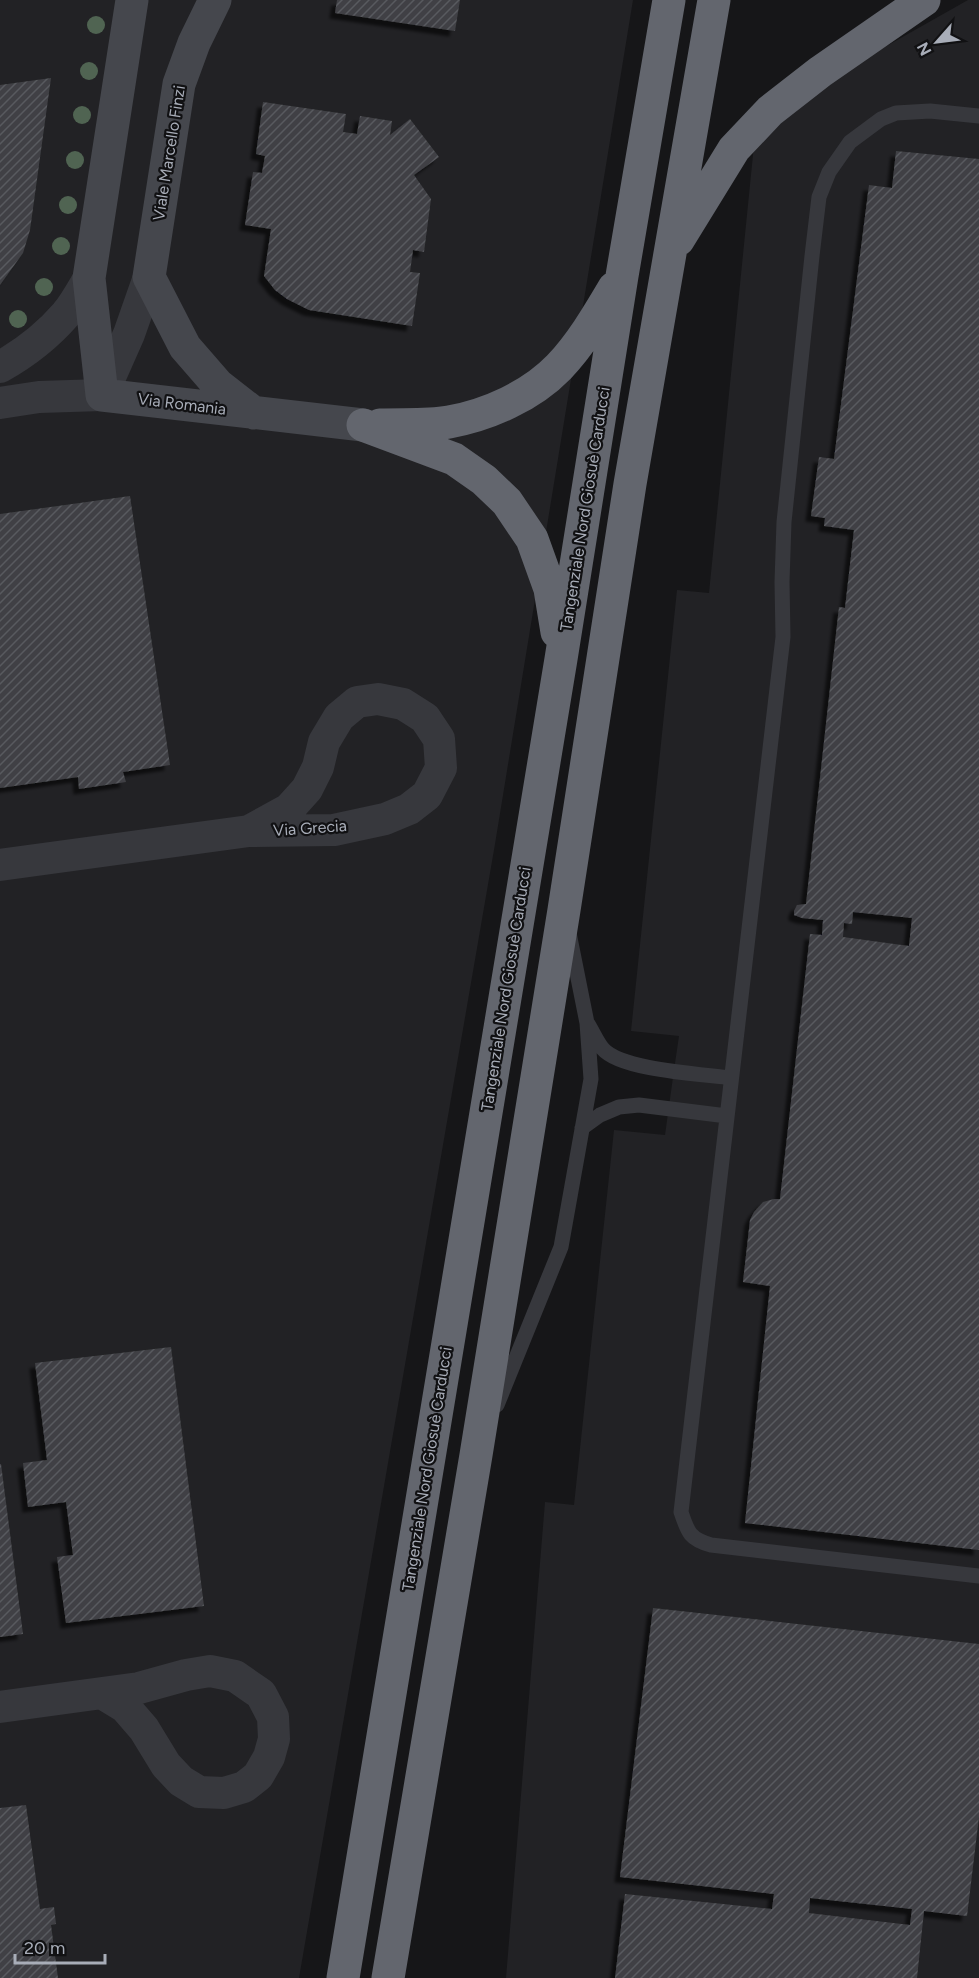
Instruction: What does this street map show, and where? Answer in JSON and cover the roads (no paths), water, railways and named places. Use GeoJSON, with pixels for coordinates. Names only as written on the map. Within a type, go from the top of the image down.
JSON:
{"type":"FeatureCollection","features":[{"type":"Feature","properties":{"kind":"highway","name":"Tangenziale Nord Giosuè Carducci"},"geometry":{"type":"LineString","coordinates":[[343,1978],[669,0]]}},
{"type":"Feature","properties":{"kind":"highway"},"geometry":{"type":"LineString","coordinates":[[388,1978],[476,1455],[630,484],[714,0]]}},
{"type":"Feature","properties":{"kind":"highway"},"geometry":{"type":"LineString","coordinates":[[669,255],[734,149],[770,111],[820,72],[924,0]]}},
{"type":"Feature","properties":{"kind":"highway"},"geometry":{"type":"LineString","coordinates":[[363,425],[447,422],[482,414],[518,398],[543,382],[559,367],[588,331],[622,276]]}},
{"type":"Feature","properties":{"kind":"highway"},"geometry":{"type":"LineString","coordinates":[[363,425],[454,459],[484,480],[507,502],[532,539],[550,589],[561,659]]}},
{"type":"Feature","properties":{"kind":"street"},"geometry":{"type":"LineString","coordinates":[[102,395],[89,278],[132,0]]}},
{"type":"Feature","properties":{"kind":"street","name":"Viale Marcello Finzi"},"geometry":{"type":"LineString","coordinates":[[102,395],[129,334],[149,277],[179,84],[194,43],[215,0]]}},
{"type":"Feature","properties":{"kind":"street"},"geometry":{"type":"LineString","coordinates":[[149,277],[185,348],[218,385],[254,413]]}},
{"type":"Feature","properties":{"kind":"street"},"geometry":{"type":"LineString","coordinates":[[0,367],[25,352],[51,331],[68,312],[89,278]]}},
{"type":"Feature","properties":{"kind":"street","name":"Via Romania"},"geometry":{"type":"LineString","coordinates":[[0,403],[39,397],[102,395],[363,425]]}},
{"type":"Feature","properties":{"kind":"street","name":"Via Grecia"},"geometry":{"type":"LineString","coordinates":[[0,865],[249,831],[334,830],[385,819],[409,809],[427,795],[441,768],[439,739],[425,718],[404,704],[378,699],[357,702],[339,717],[324,742],[318,767],[307,789],[289,809],[249,831]]}},
{"type":"Feature","properties":{"kind":"street"},"geometry":{"type":"LineString","coordinates":[[0,1707],[102,1693],[139,1688],[210,1671],[235,1676],[261,1694],[273,1717],[274,1739],[269,1757],[258,1776],[244,1787],[224,1794],[199,1792],[181,1781],[166,1765],[144,1729],[125,1707],[102,1693]]}},
{"type":"Feature","properties":{"kind":"lane"},"geometry":{"type":"LineString","coordinates":[[979,116],[930,111],[896,112],[881,119],[850,142],[829,172],[819,196],[784,522],[783,637],[681,1512],[686,1528],[696,1541],[711,1545],[979,1576]]}},
{"type":"Feature","properties":{"kind":"lane"},"geometry":{"type":"LineString","coordinates":[[476,1455],[561,1247],[591,1079],[587,1023],[564,910]]}},
{"type":"Feature","properties":{"kind":"lane"},"geometry":{"type":"LineString","coordinates":[[587,1023],[604,1050],[617,1058],[634,1064],[731,1078]]}},
{"type":"Feature","properties":{"kind":"lane"},"geometry":{"type":"LineString","coordinates":[[582,1128],[600,1115],[619,1107],[639,1105],[727,1116]]}}]}
